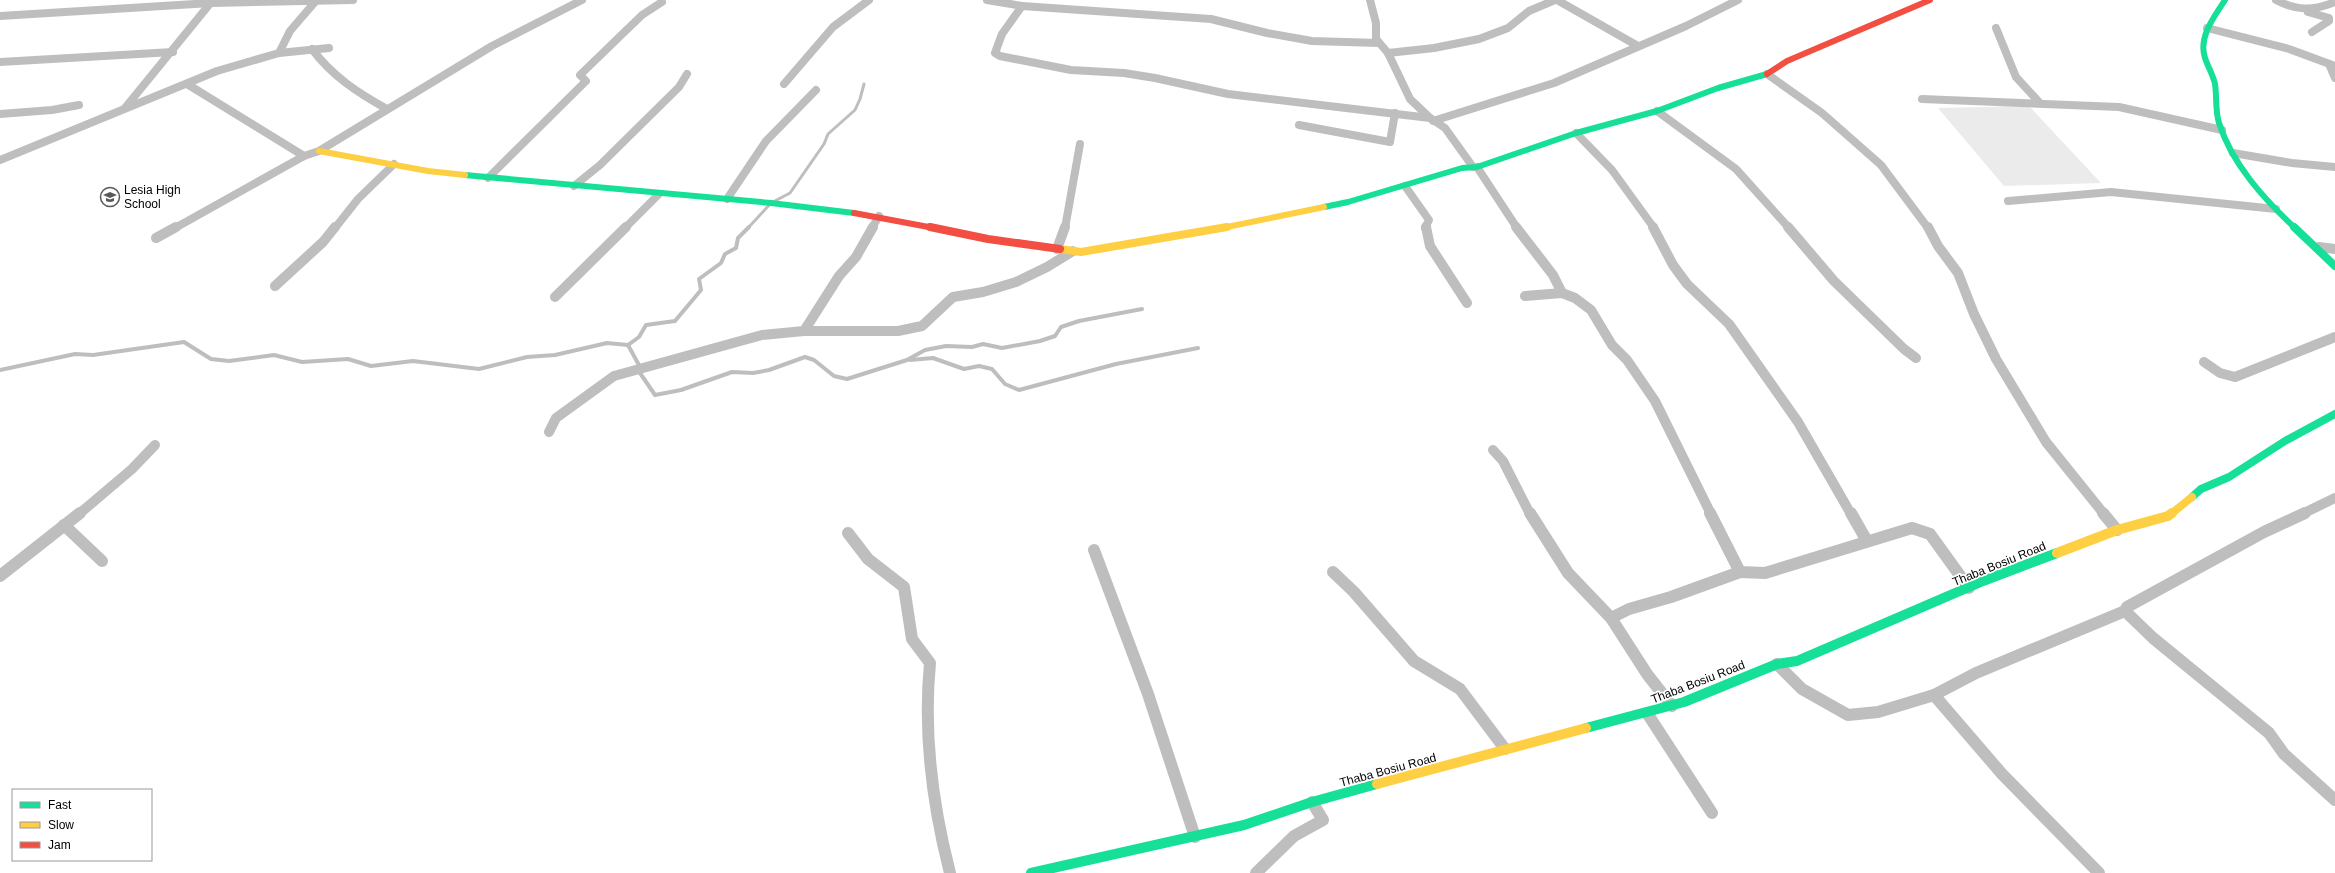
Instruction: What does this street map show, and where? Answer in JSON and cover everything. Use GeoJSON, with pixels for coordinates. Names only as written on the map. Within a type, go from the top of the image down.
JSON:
{"type":"FeatureCollection","features":[{"type":"Feature","properties":{"kind":"street"},"geometry":{"type":"LineString","coordinates":[[0,16],[212,1],[315,2],[352,0]]}},
{"type":"Feature","properties":{"kind":"street"},"geometry":{"type":"LineString","coordinates":[[156,238],[304,156],[318,152],[492,46],[582,0]]}},
{"type":"Feature","properties":{"kind":"street"},"geometry":{"type":"LineString","coordinates":[[784,84],[833,27],[869,0]]}},
{"type":"Feature","properties":{"kind":"street"},"geometry":{"type":"LineString","coordinates":[[987,0],[1022,6],[1211,19],[1267,33],[1312,40],[1379,43]]}},
{"type":"Feature","properties":{"kind":"street"},"geometry":{"type":"LineString","coordinates":[[1370,0],[1376,23],[1375,36],[1388,53],[1410,99],[1432,120],[1445,128],[1475,167],[1520,232],[1554,275],[1562,293]]}},
{"type":"Feature","properties":{"kind":"street"},"geometry":{"type":"LineString","coordinates":[[1388,53],[1413,52],[1472,41],[1508,28],[1524,17],[1528,12],[1558,0],[1638,46]]}},
{"type":"Feature","properties":{"kind":"street"},"geometry":{"type":"LineString","coordinates":[[1022,6],[1004,29],[996,47],[995,53],[1000,56],[1071,70],[1124,73],[1155,78],[1228,94],[1395,113],[1432,120],[1554,83],[1738,0]]}},
{"type":"Feature","properties":{"kind":"street"},"geometry":{"type":"LineString","coordinates":[[318,152],[488,178],[727,199],[879,216],[988,240],[1081,252],[1236,225],[1348,202],[1475,167],[1576,133],[1657,111],[1718,88],[1767,74],[1787,61],[1930,0]]}},
{"type":"Feature","properties":{"kind":"street"},"geometry":{"type":"LineString","coordinates":[[2225,0],[2207,28],[2204,37],[2204,55],[2214,81],[2219,122],[2222,130],[2233,153],[2276,209],[2319,247],[2335,266]]}},
{"type":"Feature","properties":{"kind":"street"},"geometry":{"type":"LineString","coordinates":[[2276,0],[2304,11],[2332,19]]}},
{"type":"Feature","properties":{"kind":"street"},"geometry":{"type":"LineString","coordinates":[[123,110],[172,52],[212,1]]}},
{"type":"Feature","properties":{"kind":"street"},"geometry":{"type":"LineString","coordinates":[[279,53],[290,31],[315,2]]}},
{"type":"Feature","properties":{"kind":"street"},"geometry":{"type":"LineString","coordinates":[[488,178],[514,150],[530,138],[586,81],[580,75],[642,15],[662,2]]}},
{"type":"Feature","properties":{"kind":"street"},"geometry":{"type":"LineString","coordinates":[[2304,11],[2315,10],[2335,2]]}},
{"type":"Feature","properties":{"kind":"street"},"geometry":{"type":"LineString","coordinates":[[2312,32],[2332,19]]}},
{"type":"Feature","properties":{"kind":"street"},"geometry":{"type":"LineString","coordinates":[[1996,28],[2016,77],[2038,102]]}},
{"type":"Feature","properties":{"kind":"street"},"geometry":{"type":"LineString","coordinates":[[2207,28],[2276,46],[2332,65],[2335,78]]}},
{"type":"Feature","properties":{"kind":"street"},"geometry":{"type":"LineString","coordinates":[[0,160],[217,71],[279,53],[329,48]]}},
{"type":"Feature","properties":{"kind":"street"},"geometry":{"type":"LineString","coordinates":[[312,49],[320,62],[357,93],[387,109]]}},
{"type":"Feature","properties":{"kind":"street"},"geometry":{"type":"LineString","coordinates":[[0,62],[172,52]]}},
{"type":"Feature","properties":{"kind":"street"},"geometry":{"type":"LineString","coordinates":[[574,186],[605,160],[679,87],[687,74]]}},
{"type":"Feature","properties":{"kind":"street"},"geometry":{"type":"LineString","coordinates":[[1767,74],[1822,112],[1881,165],[1893,180],[1933,234],[1938,246],[1958,273],[1974,314],[1996,358],[2046,442],[2116,530]]}},
{"type":"Feature","properties":{"kind":"street"},"geometry":{"type":"LineString","coordinates":[[187,84],[304,156]]}},
{"type":"Feature","properties":{"kind":"street"},"geometry":{"type":"LineString","coordinates":[[727,199],[766,142],[813,96],[816,90]]}},
{"type":"Feature","properties":{"kind":"street"},"geometry":{"type":"LineString","coordinates":[[1922,99],[2038,102],[2119,107],[2222,130]]}},
{"type":"Feature","properties":{"kind":"street"},"geometry":{"type":"LineString","coordinates":[[0,114],[52,110],[79,105]]}},
{"type":"Feature","properties":{"kind":"street"},"geometry":{"type":"LineString","coordinates":[[1657,111],[1736,169],[1760,194],[1834,281],[1904,349],[1916,358]]}},
{"type":"Feature","properties":{"kind":"street"},"geometry":{"type":"LineString","coordinates":[[1299,125],[1390,142],[1395,113]]}},
{"type":"Feature","properties":{"kind":"street"},"geometry":{"type":"LineString","coordinates":[[1576,133],[1612,170],[1650,220],[1673,265],[1687,284],[1729,324],[1798,422],[1867,541]]}},
{"type":"Feature","properties":{"kind":"street"},"geometry":{"type":"LineString","coordinates":[[1057,249],[1068,218],[1080,144]]}},
{"type":"Feature","properties":{"kind":"street"},"geometry":{"type":"LineString","coordinates":[[2233,153],[2292,163],[2335,167]]}},
{"type":"Feature","properties":{"kind":"street"},"geometry":{"type":"LineString","coordinates":[[275,286],[323,242],[358,199],[394,164]]}},
{"type":"Feature","properties":{"kind":"street"},"geometry":{"type":"LineString","coordinates":[[1405,186],[1429,220],[1425,228],[1430,246],[1467,304]]}},
{"type":"Feature","properties":{"kind":"street"},"geometry":{"type":"LineString","coordinates":[[2008,201],[2110,192],[2276,209]]}},
{"type":"Feature","properties":{"kind":"street"},"geometry":{"type":"LineString","coordinates":[[555,297],[659,194]]}},
{"type":"Feature","properties":{"kind":"street"},"geometry":{"type":"LineString","coordinates":[[804,331],[839,276],[860,250],[879,216]]}},
{"type":"Feature","properties":{"kind":"street"},"geometry":{"type":"LineString","coordinates":[[2319,247],[2335,249]]}},
{"type":"Feature","properties":{"kind":"street"},"geometry":{"type":"LineString","coordinates":[[549,432],[556,418],[614,376],[762,335],[804,331],[898,331],[922,326],[953,297],[971,296],[1014,281],[1055,264],[1073,251]]}},
{"type":"Feature","properties":{"kind":"street"},"geometry":{"type":"LineString","coordinates":[[1525,296],[1562,293],[1575,298],[1591,310],[1612,345],[1627,360],[1656,401],[1740,572]]}},
{"type":"Feature","properties":{"kind":"street"},"geometry":{"type":"LineString","coordinates":[[2204,362],[2220,373],[2235,377],[2335,337]]}},
{"type":"Feature","properties":{"kind":"street","name":"Thaba Bosiu Road"},"geometry":{"type":"LineString","coordinates":[[1031,873],[1244,825],[1312,802],[1505,749],[1648,714],[1672,706],[1777,664],[1797,660],[1969,588],[2116,530],[2168,516],[2201,489],[2229,476],[2285,441],[2335,414]]}},
{"type":"Feature","properties":{"kind":"street"},"geometry":{"type":"LineString","coordinates":[[0,576],[132,469],[155,445]]}},
{"type":"Feature","properties":{"kind":"street"},"geometry":{"type":"LineString","coordinates":[[1494,450],[1503,461],[1528,510],[1568,574],[1611,618],[1647,674],[1672,706]]}},
{"type":"Feature","properties":{"kind":"street"},"geometry":{"type":"LineString","coordinates":[[1777,664],[1802,689],[1848,715],[1878,712],[1934,695],[1976,673],[2125,611],[2127,607],[2264,532],[2335,498]]}},
{"type":"Feature","properties":{"kind":"street"},"geometry":{"type":"LineString","coordinates":[[64,525],[102,561]]}},
{"type":"Feature","properties":{"kind":"street"},"geometry":{"type":"LineString","coordinates":[[1611,618],[1629,609],[1671,597],[1740,572],[1765,572],[1912,528],[1930,534],[1969,588]]}},
{"type":"Feature","properties":{"kind":"street"},"geometry":{"type":"LineString","coordinates":[[848,533],[868,559],[904,587],[912,639],[930,663],[927,688],[928,748],[936,810],[950,873]]}},
{"type":"Feature","properties":{"kind":"street"},"geometry":{"type":"LineString","coordinates":[[1094,550],[1150,701],[1195,837]]}},
{"type":"Feature","properties":{"kind":"street"},"geometry":{"type":"LineString","coordinates":[[1334,572],[1354,592],[1414,661],[1460,689],[1505,749]]}},
{"type":"Feature","properties":{"kind":"street"},"geometry":{"type":"LineString","coordinates":[[2125,611],[2153,638],[2269,733],[2284,754],[2335,800]]}},
{"type":"Feature","properties":{"kind":"street"},"geometry":{"type":"LineString","coordinates":[[1934,695],[2002,774],[2099,873]]}},
{"type":"Feature","properties":{"kind":"street"},"geometry":{"type":"LineString","coordinates":[[1648,714],[1712,814]]}},
{"type":"Feature","properties":{"kind":"street"},"geometry":{"type":"LineString","coordinates":[[1256,873],[1294,836],[1323,820],[1312,802]]}},
{"type":"Feature","properties":{"kind":"shaded area"},"geometry":{"type":"Polygon","coordinates":[[[2029,106],[2101,183],[2004,186],[1938,108],[2029,106]]]}},
{"type":"Feature","properties":{"kind":"waterway"},"geometry":{"type":"LineString","coordinates":[[748,228],[771,203],[790,193],[824,144],[828,134],[855,110],[864,84]]}},
{"type":"Feature","properties":{"kind":"waterway"},"geometry":{"type":"LineString","coordinates":[[628,345],[639,337],[646,325],[675,321],[701,290],[699,279],[721,263],[725,254],[736,248],[738,238],[748,228]]}},
{"type":"Feature","properties":{"kind":"waterway"},"geometry":{"type":"LineString","coordinates":[[628,345],[640,367],[640,373],[655,395],[681,390],[732,372],[753,373],[769,370],[805,357],[814,360],[834,376],[847,379],[907,360],[925,350],[946,346],[972,347],[983,344],[1002,348],[1040,341],[1055,336],[1061,327],[1079,321],[1142,309]]}},
{"type":"Feature","properties":{"kind":"waterway"},"geometry":{"type":"LineString","coordinates":[[0,370],[75,354],[93,355],[184,342],[211,359],[229,361],[274,355],[302,362],[348,359],[371,366],[413,361],[479,369],[527,357],[555,355],[607,343],[628,345]]}},
{"type":"Feature","properties":{"kind":"waterway"},"geometry":{"type":"LineString","coordinates":[[910,360],[933,358],[964,369],[979,366],[992,369],[1005,384],[1019,390],[1116,364],[1198,348]]}},
{"type":"Feature","properties":{"kind":"traffic: fast"},"geometry":{"type":"LineString","coordinates":[[2225,0],[2212,19],[2206,32],[2203,47],[2204,55],[2214,81],[2219,123],[2229,147],[2243,169],[2267,200],[2335,266]]}},
{"type":"Feature","properties":{"kind":"traffic: fast"},"geometry":{"type":"LineString","coordinates":[[1324,207],[1348,202],[1462,168],[1477,167],[1576,133],[1657,111],[1718,88],[1767,74]]}},
{"type":"Feature","properties":{"kind":"traffic: fast"},"geometry":{"type":"LineString","coordinates":[[465,175],[771,203],[854,213]]}},
{"type":"Feature","properties":{"kind":"traffic: fast"},"geometry":{"type":"LineString","coordinates":[[2192,497],[2201,489],[2229,477],[2285,441],[2335,414]]}},
{"type":"Feature","properties":{"kind":"traffic: fast"},"geometry":{"type":"LineString","coordinates":[[1586,728],[1684,702],[1777,664],[1797,661],[1983,581],[2057,553]]}},
{"type":"Feature","properties":{"kind":"traffic: fast"},"geometry":{"type":"LineString","coordinates":[[1031,873],[1244,825],[1312,802],[1377,784]]}},
{"type":"Feature","properties":{"kind":"traffic: slow"},"geometry":{"type":"LineString","coordinates":[[319,151],[428,171],[465,175]]}},
{"type":"Feature","properties":{"kind":"traffic: slow"},"geometry":{"type":"LineString","coordinates":[[1060,249],[1081,252],[1237,225],[1324,207]]}},
{"type":"Feature","properties":{"kind":"traffic: slow"},"geometry":{"type":"LineString","coordinates":[[2057,553],[2117,530],[2168,516],[2192,497]]}},
{"type":"Feature","properties":{"kind":"traffic: slow"},"geometry":{"type":"LineString","coordinates":[[1377,784],[1586,728]]}},
{"type":"Feature","properties":{"kind":"traffic: jam"},"geometry":{"type":"LineString","coordinates":[[1767,74],[1787,61],[1930,0]]}},
{"type":"Feature","properties":{"kind":"traffic: jam"},"geometry":{"type":"LineString","coordinates":[[854,213],[879,216],[988,239],[1060,249]]}},
{"type":"Feature","properties":{"kind":"place","name":"Lesia High School"},"geometry":{"type":"Point","coordinates":[110,197]}}]}
